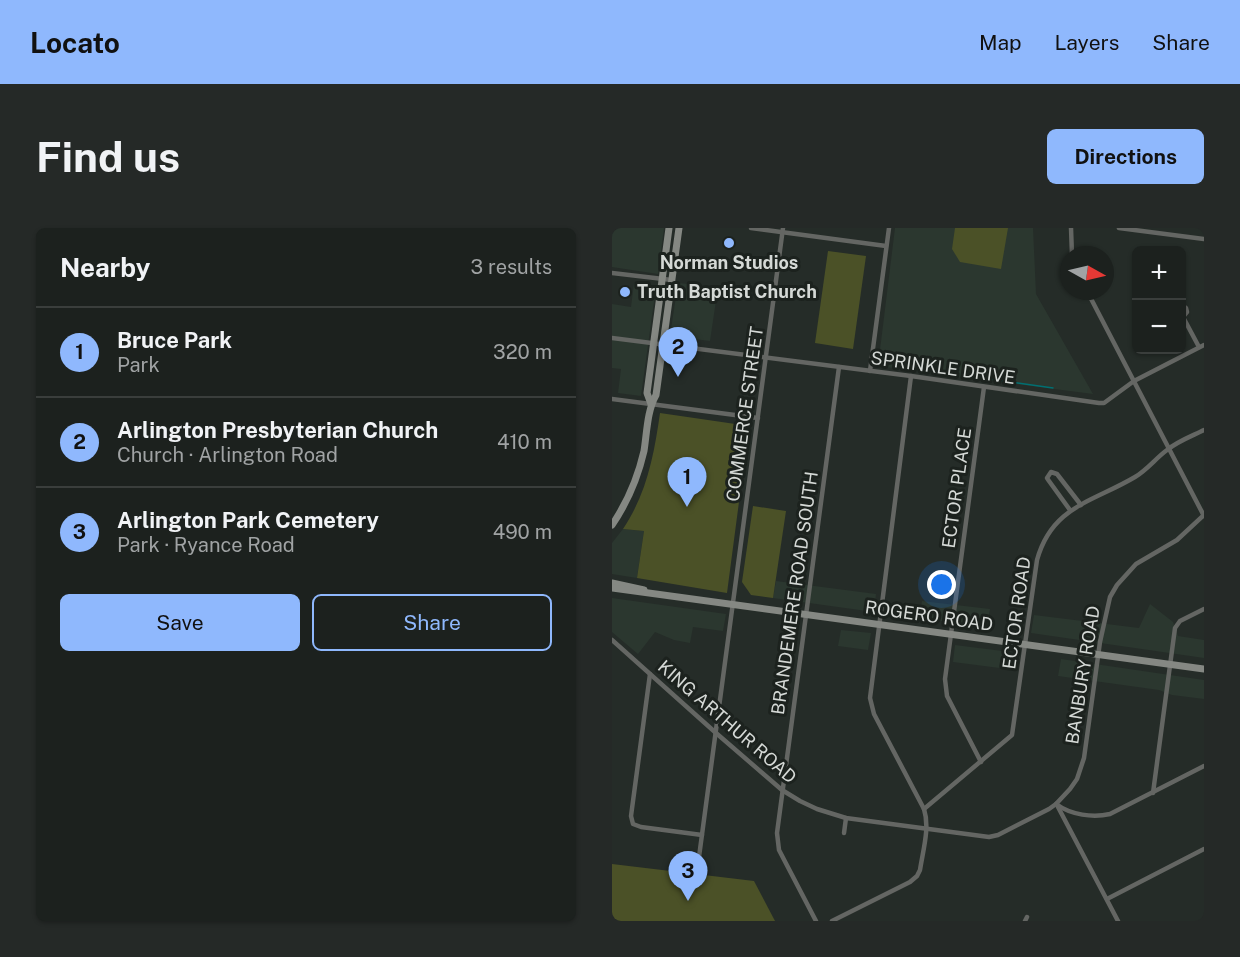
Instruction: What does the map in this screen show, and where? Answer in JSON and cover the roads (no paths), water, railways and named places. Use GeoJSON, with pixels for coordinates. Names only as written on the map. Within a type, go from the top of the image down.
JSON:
{"type":"FeatureCollection","features":[{"type":"Feature","properties":{"kind":"main road"},"geometry":{"type":"LineString","coordinates":[[651,404],[647,393],[669,228]]}},
{"type":"Feature","properties":{"kind":"main road"},"geometry":{"type":"LineString","coordinates":[[612,525],[626,502],[640,465],[651,404],[656,395],[679,228]]}},
{"type":"Feature","properties":{"kind":"main road","name":"ROGERO ROAD"},"geometry":{"type":"LineString","coordinates":[[612,583],[650,592]]}},
{"type":"Feature","properties":{"kind":"main road","name":"ROGERO ROAD"},"geometry":{"type":"LineString","coordinates":[[612,588],[1204,669]]}},
{"type":"Feature","properties":{"kind":"street"},"geometry":{"type":"LineString","coordinates":[[751,228],[783,230],[886,246]]}},
{"type":"Feature","properties":{"kind":"street"},"geometry":{"type":"LineString","coordinates":[[870,371],[889,228]]}},
{"type":"Feature","properties":{"kind":"street"},"geometry":{"type":"LineString","coordinates":[[1071,228],[1071,246]]}},
{"type":"Feature","properties":{"kind":"street"},"geometry":{"type":"LineString","coordinates":[[1119,228],[1204,238]]}},
{"type":"Feature","properties":{"kind":"street","name":"COMMERCE STREET"},"geometry":{"type":"LineString","coordinates":[[697,872],[783,230]]}},
{"type":"Feature","properties":{"kind":"street"},"geometry":{"type":"LineString","coordinates":[[612,273],[672,280]]}},
{"type":"Feature","properties":{"kind":"street"},"geometry":{"type":"LineString","coordinates":[[1092,300],[1204,515]]}},
{"type":"Feature","properties":{"kind":"street"},"geometry":{"type":"LineString","coordinates":[[1186,324],[1202,346]]}},
{"type":"Feature","properties":{"kind":"street","name":"SPRINKLE DRIVE"},"geometry":{"type":"LineString","coordinates":[[612,338],[911,376],[1099,404],[1104,403],[1134,381],[1202,346]]}},
{"type":"Feature","properties":{"kind":"street","name":"BRANDEMERE ROAD SOUTH"},"geometry":{"type":"LineString","coordinates":[[816,921],[777,842],[839,367]]}},
{"type":"Feature","properties":{"kind":"street"},"geometry":{"type":"LineString","coordinates":[[832,921],[917,876],[927,829],[924,809],[870,703],[870,684],[911,376]]}},
{"type":"Feature","properties":{"kind":"street","name":"ECTOR PLACE"},"geometry":{"type":"LineString","coordinates":[[981,762],[945,688],[984,387]]}},
{"type":"Feature","properties":{"kind":"street"},"geometry":{"type":"LineString","coordinates":[[612,399],[758,418]]}},
{"type":"Feature","properties":{"kind":"street","name":"ECTOR ROAD"},"geometry":{"type":"LineString","coordinates":[[924,809],[1012,735],[1041,546],[1054,525],[1070,510],[1135,477],[1169,448],[1204,430]]}},
{"type":"Feature","properties":{"kind":"street"},"geometry":{"type":"LineString","coordinates":[[1070,510],[1047,478],[1052,472],[1057,474],[1081,505]]}},
{"type":"Feature","properties":{"kind":"street","name":"BANBURY ROAD"},"geometry":{"type":"LineString","coordinates":[[1056,804],[1077,779],[1084,758],[1098,654],[1110,597],[1117,585],[1136,564],[1177,540],[1204,515]]}},
{"type":"Feature","properties":{"kind":"street"},"geometry":{"type":"LineString","coordinates":[[1153,793],[1170,664],[1178,623],[1204,609]]}},
{"type":"Feature","properties":{"kind":"street","name":"KING ARTHUR ROAD"},"geometry":{"type":"LineString","coordinates":[[612,640],[782,790],[816,809],[846,818],[989,837],[998,835],[1056,804]]}},
{"type":"Feature","properties":{"kind":"street"},"geometry":{"type":"LineString","coordinates":[[650,674],[631,816],[633,824],[702,836]]}},
{"type":"Feature","properties":{"kind":"street"},"geometry":{"type":"LineString","coordinates":[[1056,804],[1076,813],[1103,816],[1118,811],[1204,766]]}},
{"type":"Feature","properties":{"kind":"street"},"geometry":{"type":"LineString","coordinates":[[1056,804],[1118,921]]}},
{"type":"Feature","properties":{"kind":"street"},"geometry":{"type":"LineString","coordinates":[[844,834],[846,818]]}},
{"type":"Feature","properties":{"kind":"street"},"geometry":{"type":"LineString","coordinates":[[1107,899],[1204,849]]}},
{"type":"Feature","properties":{"kind":"waterway"},"geometry":{"type":"LineString","coordinates":[[990,379],[1053,388]]}},
{"type":"Feature","properties":{"kind":"place","name":"Norman Studios"},"geometry":{"type":"Point","coordinates":[729,243]}},
{"type":"Feature","properties":{"kind":"place","name":"Truth Baptist Church"},"geometry":{"type":"Point","coordinates":[625,292]}},
{"type":"Feature","properties":{"kind":"place","name":"Arlington Presbyterian Church"},"geometry":{"type":"Point","coordinates":[678,377]}},
{"type":"Feature","properties":{"kind":"place","name":"Bruce Park"},"geometry":{"type":"Point","coordinates":[687,507]}},
{"type":"Feature","properties":{"kind":"place","name":"Arlington Park Cemetery"},"geometry":{"type":"Point","coordinates":[688,901]}}]}
